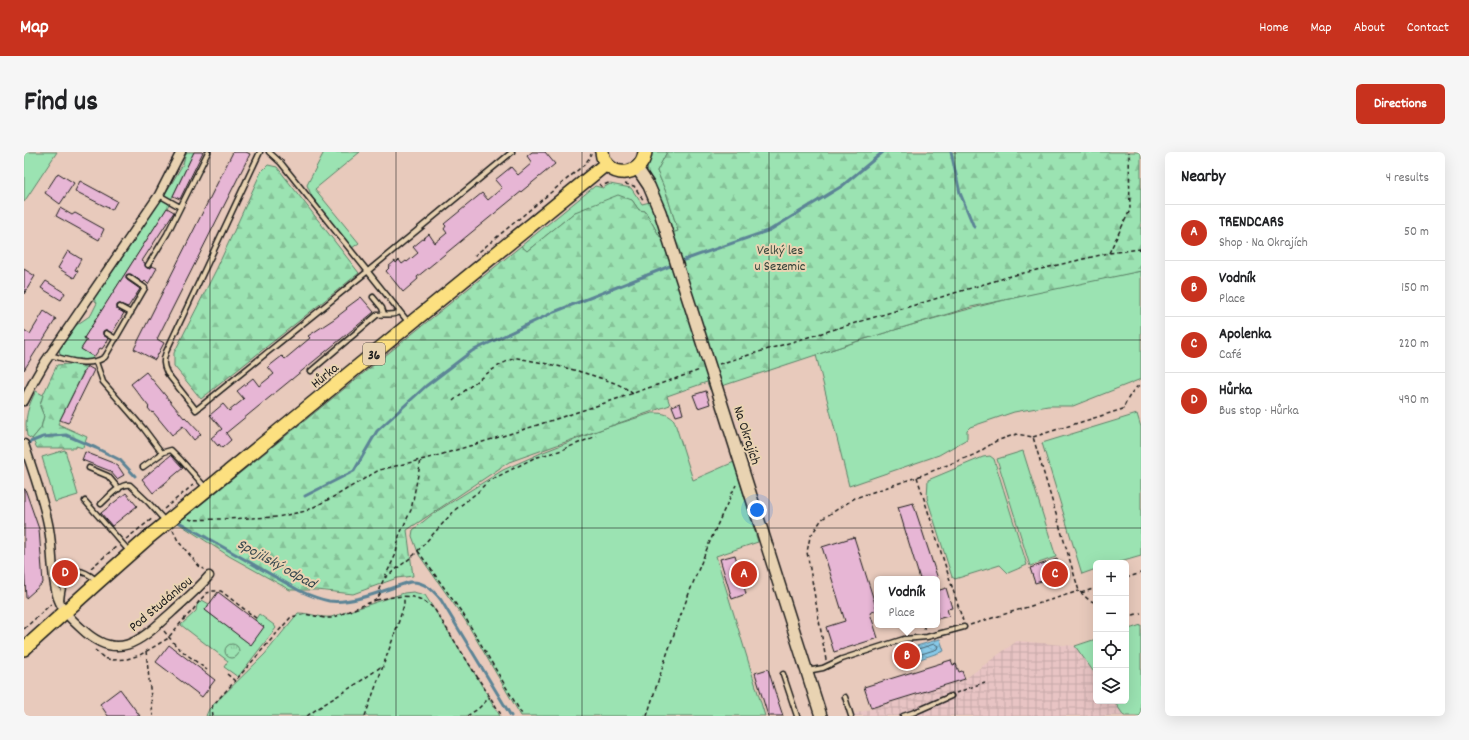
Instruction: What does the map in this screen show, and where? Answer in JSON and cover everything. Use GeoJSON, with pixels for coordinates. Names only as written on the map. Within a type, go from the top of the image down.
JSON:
{"type":"FeatureCollection","features":[{"type":"Feature","properties":{"kind":"main road"},"geometry":{"type":"LineString","coordinates":[[604,158],[614,170],[629,172],[637,168],[643,159],[645,152]]}},
{"type":"Feature","properties":{"kind":"main road","name":"Hůrka"},"geometry":{"type":"LineString","coordinates":[[24,649],[63,609],[98,582],[207,490],[592,176],[604,158]]}},
{"type":"Feature","properties":{"kind":"street"},"geometry":{"type":"LineString","coordinates":[[24,401],[34,380],[50,355],[159,195],[181,152]]}},
{"type":"Feature","properties":{"kind":"street","name":"Na Okrajích"},"geometry":{"type":"LineString","coordinates":[[637,168],[654,197],[710,366],[821,716]]}},
{"type":"Feature","properties":{"kind":"street"},"geometry":{"type":"LineString","coordinates":[[25,447],[48,522],[55,586],[63,609]]}},
{"type":"Feature","properties":{"kind":"street","name":"Pod Studánkou"},"geometry":{"type":"LineString","coordinates":[[63,609],[90,637],[96,641],[108,645],[126,645],[135,642],[151,630],[196,590],[207,573]]}},
{"type":"Feature","properties":{"kind":"lane"},"geometry":{"type":"LineString","coordinates":[[148,265],[167,234],[208,152]]}},
{"type":"Feature","properties":{"kind":"lane"},"geometry":{"type":"LineString","coordinates":[[260,152],[164,359],[164,368],[196,410],[512,152]]}},
{"type":"Feature","properties":{"kind":"lane"},"geometry":{"type":"LineString","coordinates":[[270,152],[281,163],[410,325]]}},
{"type":"Feature","properties":{"kind":"lane"},"geometry":{"type":"LineString","coordinates":[[159,195],[180,207]]}},
{"type":"Feature","properties":{"kind":"lane"},"geometry":{"type":"LineString","coordinates":[[50,355],[78,362],[96,362],[105,357],[145,288],[129,277]]}},
{"type":"Feature","properties":{"kind":"lane"},"geometry":{"type":"LineString","coordinates":[[373,297],[382,308],[384,314]]}},
{"type":"Feature","properties":{"kind":"lane"},"geometry":{"type":"LineString","coordinates":[[120,307],[131,313]]}},
{"type":"Feature","properties":{"kind":"lane"},"geometry":{"type":"LineString","coordinates":[[311,371],[377,315],[395,315],[400,312]]}},
{"type":"Feature","properties":{"kind":"lane"},"geometry":{"type":"LineString","coordinates":[[106,333],[116,339]]}},
{"type":"Feature","properties":{"kind":"lane"},"geometry":{"type":"LineString","coordinates":[[96,362],[101,379],[144,429],[162,453]]}},
{"type":"Feature","properties":{"kind":"lane"},"geometry":{"type":"LineString","coordinates":[[143,467],[166,450],[174,452],[207,490]]}},
{"type":"Feature","properties":{"kind":"lane"},"geometry":{"type":"LineString","coordinates":[[89,468],[108,476],[119,489]]}},
{"type":"Feature","properties":{"kind":"lane"},"geometry":{"type":"LineString","coordinates":[[101,504],[124,485],[130,485],[167,523]]}},
{"type":"Feature","properties":{"kind":"lane"},"geometry":{"type":"LineString","coordinates":[[85,501],[131,553]]}},
{"type":"Feature","properties":{"kind":"lane"},"geometry":{"type":"LineString","coordinates":[[63,609],[62,594],[70,573],[83,571],[98,582]]}},
{"type":"Feature","properties":{"kind":"lane"},"geometry":{"type":"LineString","coordinates":[[807,671],[823,668],[842,659],[904,639],[928,637],[964,627]]}},
{"type":"Feature","properties":{"kind":"lane"},"geometry":{"type":"LineString","coordinates":[[783,674],[797,716]]}},
{"type":"Feature","properties":{"kind":"lane"},"geometry":{"type":"LineString","coordinates":[[902,716],[909,715],[951,696]]}},
{"type":"Feature","properties":{"kind":"lane"},"geometry":{"type":"LineString","coordinates":[[845,697],[851,716]]}},
{"type":"Feature","properties":{"kind":"path"},"geometry":{"type":"LineString","coordinates":[[1109,253],[1130,210],[1129,152]]}},
{"type":"Feature","properties":{"kind":"path"},"geometry":{"type":"LineString","coordinates":[[592,176],[601,186],[614,182]]}},
{"type":"Feature","properties":{"kind":"path"},"geometry":{"type":"LineString","coordinates":[[624,184],[635,187],[644,201],[654,197]]}},
{"type":"Feature","properties":{"kind":"path"},"geometry":{"type":"LineString","coordinates":[[178,514],[192,520],[212,520],[277,517],[306,511],[338,495],[379,470],[422,460],[633,394],[710,366],[1011,276],[1109,253],[1141,249]]}},
{"type":"Feature","properties":{"kind":"path"},"geometry":{"type":"LineString","coordinates":[[453,401],[483,377],[511,359],[517,358],[575,370],[627,388],[633,394]]}},
{"type":"Feature","properties":{"kind":"path"},"geometry":{"type":"LineString","coordinates":[[827,666],[807,552],[810,537],[822,519],[855,498],[917,477],[976,454],[996,441],[1016,434],[1033,437],[1123,409],[1137,386],[1141,384]]}},
{"type":"Feature","properties":{"kind":"path"},"geometry":{"type":"LineString","coordinates":[[384,579],[418,551],[456,509],[478,492],[487,482],[534,458],[558,451],[596,436]]}},
{"type":"Feature","properties":{"kind":"path"},"geometry":{"type":"LineString","coordinates":[[1033,437],[1079,591],[1093,602]]}},
{"type":"Feature","properties":{"kind":"path"},"geometry":{"type":"LineString","coordinates":[[376,600],[380,594],[379,589],[396,554],[399,536],[411,510],[422,460]]}},
{"type":"Feature","properties":{"kind":"path"},"geometry":{"type":"LineString","coordinates":[[647,716],[662,667],[716,526],[738,482],[745,476]]}},
{"type":"Feature","properties":{"kind":"path"},"geometry":{"type":"LineString","coordinates":[[917,477],[964,627],[1079,591]]}},
{"type":"Feature","properties":{"kind":"path"},"geometry":{"type":"LineString","coordinates":[[167,523],[175,533],[178,542],[207,573]]}},
{"type":"Feature","properties":{"kind":"path"},"geometry":{"type":"LineString","coordinates":[[418,551],[464,617],[523,716]]}},
{"type":"Feature","properties":{"kind":"path"},"geometry":{"type":"LineString","coordinates":[[1129,577],[1141,573]]}},
{"type":"Feature","properties":{"kind":"path"},"geometry":{"type":"LineString","coordinates":[[1081,593],[1093,589]]}},
{"type":"Feature","properties":{"kind":"path"},"geometry":{"type":"LineString","coordinates":[[365,716],[404,605],[404,596]]}},
{"type":"Feature","properties":{"kind":"path"},"geometry":{"type":"LineString","coordinates":[[213,716],[213,705],[291,617],[305,614],[332,618],[376,600],[404,596],[421,598],[435,610],[502,716]]}},
{"type":"Feature","properties":{"kind":"path"},"geometry":{"type":"LineString","coordinates":[[1129,614],[1141,613]]}},
{"type":"Feature","properties":{"kind":"path"},"geometry":{"type":"LineString","coordinates":[[151,630],[155,634],[165,631],[178,647],[207,670]]}},
{"type":"Feature","properties":{"kind":"path"},"geometry":{"type":"LineString","coordinates":[[146,651],[153,716]]}},
{"type":"Feature","properties":{"kind":"path"},"geometry":{"type":"LineString","coordinates":[[307,716],[325,703],[365,679],[384,664]]}},
{"type":"Feature","properties":{"kind":"path"},"geometry":{"type":"LineString","coordinates":[[227,674],[235,681]]}},
{"type":"Feature","properties":{"kind":"path"},"geometry":{"type":"LineString","coordinates":[[951,696],[985,682]]}},
{"type":"Feature","properties":{"kind":"path"},"geometry":{"type":"LineString","coordinates":[[467,716],[478,709],[490,697]]}},
{"type":"Feature","properties":{"kind":"shaded area"},"geometry":{"type":"Polygon","coordinates":[[[1017,641],[1075,646],[1093,671],[1093,704],[1116,704],[1124,716],[848,716],[965,679],[1017,641]]]}},
{"type":"Feature","properties":{"kind":"green space"},"geometry":{"type":"Polygon","coordinates":[[[24,152],[57,152],[24,202],[24,152]]]}},
{"type":"Feature","properties":{"kind":"green space"},"geometry":{"type":"Polygon","coordinates":[[[186,152],[194,152],[167,208],[84,338],[86,341],[81,349],[94,357],[90,360],[64,357],[60,355],[59,348],[72,328],[91,315],[97,303],[92,297],[114,268],[170,186],[183,164],[186,152]]]}},
{"type":"Feature","properties":{"kind":"green space"},"geometry":{"type":"Polygon","coordinates":[[[324,152],[360,152],[315,189],[359,243],[352,248],[312,197],[307,185],[324,152]]]}},
{"type":"Feature","properties":{"kind":"green space"},"geometry":{"type":"Polygon","coordinates":[[[650,152],[667,152],[657,171],[666,192],[678,231],[672,233],[659,194],[648,172],[647,167],[650,152]]]}},
{"type":"Feature","properties":{"kind":"green space","name":"Velký les u Sezemic"},"geometry":{"type":"Polygon","coordinates":[[[667,152],[1141,152],[1141,271],[971,307],[858,341],[710,390],[707,382],[667,396],[670,405],[509,462],[407,530],[413,576],[397,578],[353,594],[317,590],[290,590],[229,556],[178,523],[521,246],[527,251],[575,212],[618,195],[632,200],[639,210],[645,211],[660,237],[678,231],[666,192],[657,171],[667,152]]]}},
{"type":"Feature","properties":{"kind":"green space"},"geometry":{"type":"Polygon","coordinates":[[[268,165],[277,167],[359,273],[201,399],[174,366],[174,353],[217,268],[261,172],[268,165]]]}},
{"type":"Feature","properties":{"kind":"green space"},"geometry":{"type":"Polygon","coordinates":[[[610,184],[631,188],[642,204],[650,202],[664,235],[660,237],[645,211],[639,210],[632,200],[575,212],[527,251],[521,246],[595,186],[603,188],[610,184]]]}},
{"type":"Feature","properties":{"kind":"green space"},"geometry":{"type":"Polygon","coordinates":[[[1141,271],[1141,379],[1073,406],[1048,406],[1014,412],[970,427],[967,430],[967,439],[939,455],[849,486],[816,355],[977,307],[1141,271]]]}},
{"type":"Feature","properties":{"kind":"green space"},"geometry":{"type":"Polygon","coordinates":[[[70,364],[86,367],[58,424],[87,437],[83,448],[76,446],[76,448],[37,448],[32,439],[41,428],[44,416],[40,406],[43,395],[57,365],[70,364]]]}},
{"type":"Feature","properties":{"kind":"green space"},"geometry":{"type":"Polygon","coordinates":[[[36,391],[43,395],[40,406],[44,416],[41,428],[32,439],[27,436],[26,418],[36,391]]]}},
{"type":"Feature","properties":{"kind":"green space"},"geometry":{"type":"Polygon","coordinates":[[[652,413],[664,414],[674,420],[693,480],[734,462],[758,542],[716,556],[765,716],[521,716],[465,620],[419,555],[412,536],[413,530],[434,513],[503,470],[541,453],[605,428],[652,413]]]}},
{"type":"Feature","properties":{"kind":"green space"},"geometry":{"type":"Polygon","coordinates":[[[1137,414],[1141,427],[1141,556],[1127,560],[1093,560],[1093,570],[1082,574],[1042,443],[1137,414]]]}},
{"type":"Feature","properties":{"kind":"green space"},"geometry":{"type":"Polygon","coordinates":[[[65,450],[78,495],[55,502],[42,457],[65,450]]]}},
{"type":"Feature","properties":{"kind":"green space"},"geometry":{"type":"Polygon","coordinates":[[[1023,451],[1056,557],[1030,566],[997,459],[1023,451]]]}},
{"type":"Feature","properties":{"kind":"green space"},"geometry":{"type":"Polygon","coordinates":[[[990,456],[994,459],[1027,565],[1008,573],[1000,565],[955,579],[952,577],[927,498],[928,480],[983,457],[990,456]]]}},
{"type":"Feature","properties":{"kind":"green space"},"geometry":{"type":"Polygon","coordinates":[[[413,592],[425,595],[500,716],[206,716],[209,709],[265,654],[298,613],[331,617],[404,593],[413,592]]]}},
{"type":"Feature","properties":{"kind":"green space"},"geometry":{"type":"Polygon","coordinates":[[[202,600],[209,604],[205,610],[250,644],[255,620],[259,614],[276,628],[238,677],[224,667],[228,661],[181,625],[196,611],[197,605],[202,600]]]}},
{"type":"Feature","properties":{"kind":"green space"},"geometry":{"type":"Polygon","coordinates":[[[1141,625],[1141,716],[1124,716],[1116,704],[1129,704],[1129,629],[1141,625]]]}},
{"type":"Feature","properties":{"kind":"green space"},"geometry":{"type":"Polygon","coordinates":[[[1093,640],[1093,671],[1075,646],[1093,640]]]}},
{"type":"Feature","properties":{"kind":"green space"},"geometry":{"type":"Polygon","coordinates":[[[229,644],[235,644],[239,648],[239,654],[235,658],[229,658],[225,654],[225,648],[229,644]]]}},
{"type":"Feature","properties":{"kind":"water"},"geometry":{"type":"Polygon","coordinates":[[[940,639],[944,651],[905,664],[900,651],[940,639]]]}},
{"type":"Feature","properties":{"kind":"building"},"geometry":{"type":"Polygon","coordinates":[[[194,152],[203,152],[180,199],[173,196],[194,152]]]}},
{"type":"Feature","properties":{"kind":"building"},"geometry":{"type":"Polygon","coordinates":[[[233,152],[246,152],[250,154],[157,339],[164,343],[155,360],[134,349],[233,152]]]}},
{"type":"Feature","properties":{"kind":"building"},"geometry":{"type":"Polygon","coordinates":[[[532,152],[545,152],[555,164],[417,277],[418,279],[403,292],[386,271],[389,268],[388,267],[395,261],[396,263],[399,260],[402,264],[406,261],[407,262],[418,253],[413,247],[429,234],[435,243],[447,233],[444,229],[446,226],[444,224],[482,193],[488,200],[502,188],[495,180],[511,167],[518,175],[532,163],[527,156],[532,152]]]}},
{"type":"Feature","properties":{"kind":"building"},"geometry":{"type":"Polygon","coordinates":[[[58,173],[74,183],[60,204],[45,193],[58,173]]]}},
{"type":"Feature","properties":{"kind":"building"},"geometry":{"type":"Polygon","coordinates":[[[80,181],[117,201],[112,210],[75,191],[80,181]]]}},
{"type":"Feature","properties":{"kind":"building"},"geometry":{"type":"Polygon","coordinates":[[[60,208],[72,215],[75,213],[104,229],[99,240],[56,216],[60,208]]]}},
{"type":"Feature","properties":{"kind":"building"},"geometry":{"type":"Polygon","coordinates":[[[167,208],[174,212],[142,261],[145,263],[147,268],[152,266],[157,268],[148,284],[145,281],[143,283],[131,274],[126,275],[127,280],[140,289],[128,307],[120,304],[117,305],[117,309],[124,313],[112,333],[106,330],[103,331],[103,335],[109,339],[94,357],[81,349],[87,340],[84,338],[167,208]]]}},
{"type":"Feature","properties":{"kind":"building"},"geometry":{"type":"Polygon","coordinates":[[[68,251],[81,259],[75,270],[78,271],[74,278],[58,268],[68,251]]]}},
{"type":"Feature","properties":{"kind":"building"},"geometry":{"type":"Polygon","coordinates":[[[24,269],[35,276],[24,294],[24,269]]]}},
{"type":"Feature","properties":{"kind":"building"},"geometry":{"type":"Polygon","coordinates":[[[46,281],[65,293],[61,300],[41,288],[46,281]]]}},
{"type":"Feature","properties":{"kind":"building"},"geometry":{"type":"Polygon","coordinates":[[[361,297],[374,312],[226,433],[231,440],[222,448],[219,444],[218,446],[211,438],[222,429],[210,415],[223,404],[229,411],[244,399],[237,391],[253,378],[259,386],[274,374],[268,367],[282,356],[285,359],[310,338],[308,336],[334,319],[361,297]]]}},
{"type":"Feature","properties":{"kind":"building"},"geometry":{"type":"Polygon","coordinates":[[[44,311],[56,319],[24,370],[24,330],[30,334],[44,311]]]}},
{"type":"Feature","properties":{"kind":"building"},"geometry":{"type":"Polygon","coordinates":[[[87,366],[94,370],[68,423],[60,420],[87,366]]]}},
{"type":"Feature","properties":{"kind":"building"},"geometry":{"type":"Polygon","coordinates":[[[146,372],[184,418],[185,417],[201,434],[194,440],[183,426],[172,435],[153,412],[152,413],[131,384],[146,372]]]}},
{"type":"Feature","properties":{"kind":"building"},"geometry":{"type":"Polygon","coordinates":[[[706,391],[710,404],[698,408],[693,395],[706,391]]]}},
{"type":"Feature","properties":{"kind":"building"},"geometry":{"type":"Polygon","coordinates":[[[680,403],[683,414],[676,416],[672,406],[680,403]]]}},
{"type":"Feature","properties":{"kind":"building"},"geometry":{"type":"Polygon","coordinates":[[[85,452],[113,463],[118,466],[124,475],[117,479],[110,471],[82,460],[85,452]]]}},
{"type":"Feature","properties":{"kind":"building"},"geometry":{"type":"Polygon","coordinates":[[[171,455],[183,468],[153,493],[142,479],[171,455]]]}},
{"type":"Feature","properties":{"kind":"building"},"geometry":{"type":"Polygon","coordinates":[[[24,489],[39,529],[43,583],[26,598],[24,564],[24,489]]]}},
{"type":"Feature","properties":{"kind":"building"},"geometry":{"type":"Polygon","coordinates":[[[126,493],[137,506],[112,526],[101,513],[126,493]]]}},
{"type":"Feature","properties":{"kind":"building"},"geometry":{"type":"Polygon","coordinates":[[[913,503],[937,576],[919,576],[898,507],[913,503]]]}},
{"type":"Feature","properties":{"kind":"building"},"geometry":{"type":"Polygon","coordinates":[[[854,537],[874,600],[874,611],[870,613],[878,638],[834,652],[826,627],[845,621],[822,547],[854,537]]]}},
{"type":"Feature","properties":{"kind":"building"},"geometry":{"type":"Polygon","coordinates":[[[735,555],[738,566],[745,565],[750,580],[743,583],[746,594],[732,599],[720,559],[735,555]]]}},
{"type":"Feature","properties":{"kind":"building"},"geometry":{"type":"Polygon","coordinates":[[[1057,559],[1062,575],[1035,583],[1030,568],[1057,559]]]}},
{"type":"Feature","properties":{"kind":"building"},"geometry":{"type":"Polygon","coordinates":[[[946,588],[952,608],[947,609],[949,616],[940,618],[940,590],[946,588]]]}},
{"type":"Feature","properties":{"kind":"building"},"geometry":{"type":"Polygon","coordinates":[[[218,592],[264,627],[251,645],[205,610],[218,592]]]}},
{"type":"Feature","properties":{"kind":"building"},"geometry":{"type":"Polygon","coordinates":[[[169,645],[215,680],[202,697],[156,662],[169,645]]]}},
{"type":"Feature","properties":{"kind":"building"},"geometry":{"type":"Polygon","coordinates":[[[951,660],[953,665],[956,664],[959,672],[962,671],[965,679],[871,708],[864,687],[951,660]]]}},
{"type":"Feature","properties":{"kind":"building"},"geometry":{"type":"Polygon","coordinates":[[[768,669],[783,716],[768,716],[755,673],[768,669]]]}},
{"type":"Feature","properties":{"kind":"building"},"geometry":{"type":"Polygon","coordinates":[[[120,689],[140,716],[108,716],[100,704],[120,689]]]}},
{"type":"Feature","properties":{"kind":"waterway"},"geometry":{"type":"LineString","coordinates":[[684,260],[770,230],[842,186],[883,152]]}},
{"type":"Feature","properties":{"kind":"waterway"},"geometry":{"type":"LineString","coordinates":[[951,152],[960,193],[974,227]]}},
{"type":"Feature","properties":{"kind":"waterway"},"geometry":{"type":"LineString","coordinates":[[305,496],[354,471],[377,431],[426,386],[472,351],[554,312],[670,266]]}},
{"type":"Feature","properties":{"kind":"waterway","name":"Spojilský odpad"},"geometry":{"type":"LineString","coordinates":[[25,444],[43,437],[66,435],[120,460],[135,476]]}},
{"type":"Feature","properties":{"kind":"waterway","name":"Spojilský odpad"},"geometry":{"type":"LineString","coordinates":[[179,522],[300,591],[325,600],[339,601],[360,598],[410,582],[420,583],[428,587],[441,600],[511,716]]}},
{"type":"Feature","properties":{"kind":"place","name":"Hůrka"},"geometry":{"type":"Point","coordinates":[65,573]}},
{"type":"Feature","properties":{"kind":"place","name":"TRENDCARS"},"geometry":{"type":"Point","coordinates":[744,574]}},
{"type":"Feature","properties":{"kind":"place","name":"Apolenka"},"geometry":{"type":"Point","coordinates":[1055,574]}},
{"type":"Feature","properties":{"kind":"place","name":"Vodník"},"geometry":{"type":"Point","coordinates":[907,656]}}]}
